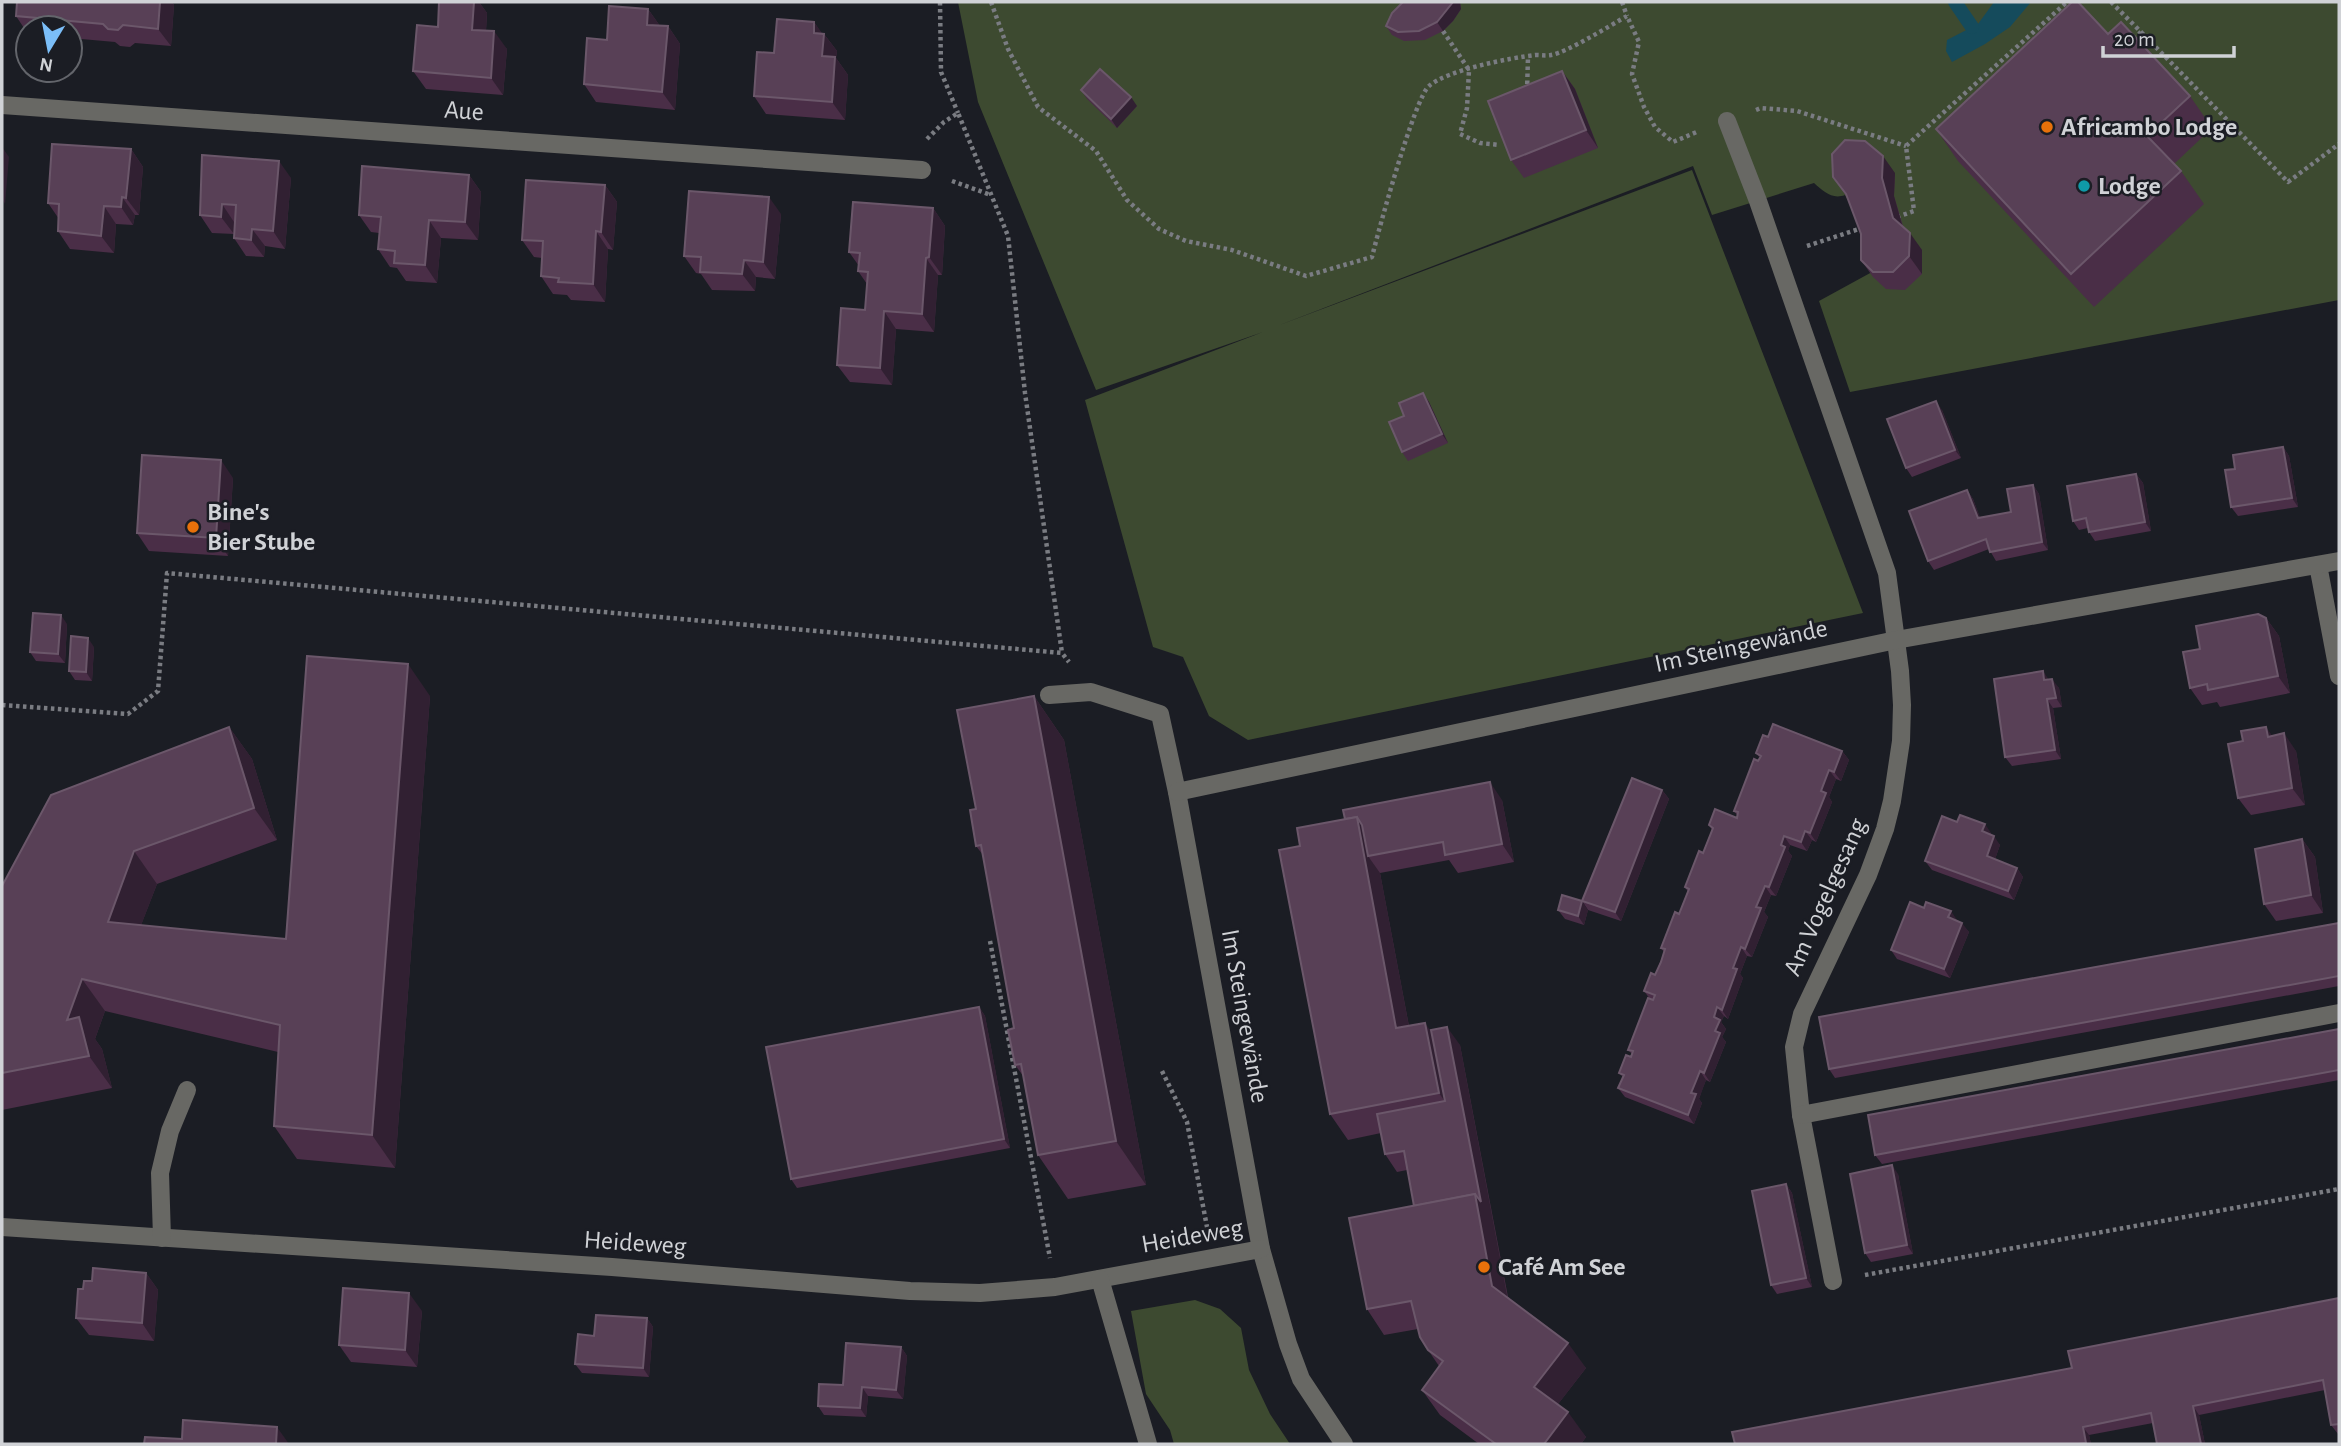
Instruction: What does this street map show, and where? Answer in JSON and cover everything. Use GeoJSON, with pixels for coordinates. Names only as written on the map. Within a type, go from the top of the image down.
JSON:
{"type":"FeatureCollection","features":[{"type":"Feature","properties":{"kind":"street","name":"Aue"},"geometry":{"type":"LineString","coordinates":[[2,105],[922,170]]}},
{"type":"Feature","properties":{"kind":"street","name":"Am Vogelgesang"},"geometry":{"type":"LineString","coordinates":[[1727,121],[1758,201],[1887,573],[1896,640],[1902,722],[1892,801],[1868,875],[1799,1024],[1794,1055],[1801,1115],[1833,1281]]}},
{"type":"Feature","properties":{"kind":"street","name":"Im Steingewände"},"geometry":{"type":"LineString","coordinates":[[1177,792],[1896,640],[2339,561]]}},
{"type":"Feature","properties":{"kind":"street"},"geometry":{"type":"LineString","coordinates":[[2318,565],[2339,676]]}},
{"type":"Feature","properties":{"kind":"street","name":"Im Steingewände"},"geometry":{"type":"LineString","coordinates":[[1091,692],[1160,714],[1177,792],[1261,1249],[1288,1344],[1301,1379],[1344,1444]]}},
{"type":"Feature","properties":{"kind":"street"},"geometry":{"type":"LineString","coordinates":[[1049,695],[1091,692]]}},
{"type":"Feature","properties":{"kind":"street"},"geometry":{"type":"LineString","coordinates":[[1801,1115],[2339,1013]]}},
{"type":"Feature","properties":{"kind":"street"},"geometry":{"type":"LineString","coordinates":[[162,1238],[160,1173],[170,1131],[187,1090]]}},
{"type":"Feature","properties":{"kind":"street","name":"Heideweg"},"geometry":{"type":"LineString","coordinates":[[2,1227],[612,1267],[910,1291],[981,1293],[1055,1287],[1261,1249]]}},
{"type":"Feature","properties":{"kind":"street"},"geometry":{"type":"LineString","coordinates":[[1100,1279],[1148,1444]]}},
{"type":"Feature","properties":{"kind":"path"},"geometry":{"type":"LineString","coordinates":[[940,2],[941,72],[1008,236],[1025,393],[1062,653],[1091,692]]}},
{"type":"Feature","properties":{"kind":"path"},"geometry":{"type":"LineString","coordinates":[[991,2],[1008,49],[1038,107],[1096,151],[1127,200],[1143,216],[1159,229],[1186,241],[1232,250],[1306,276],[1372,257],[1383,212],[1426,88],[1446,76],[1469,70],[1528,57],[1553,55],[1627,16]]}},
{"type":"Feature","properties":{"kind":"path"},"geometry":{"type":"LineString","coordinates":[[1622,2],[1639,42],[1632,74],[1644,107],[1655,127],[1674,142],[1761,108],[1797,111],[1906,146]]}},
{"type":"Feature","properties":{"kind":"path"},"geometry":{"type":"LineString","coordinates":[[1906,146],[2067,2]]}},
{"type":"Feature","properties":{"kind":"path"},"geometry":{"type":"LineString","coordinates":[[2111,2],[2288,182],[2339,144]]}},
{"type":"Feature","properties":{"kind":"path"},"geometry":{"type":"LineString","coordinates":[[1443,31],[1469,70],[1467,108],[1460,134],[1480,143],[1500,145]]}},
{"type":"Feature","properties":{"kind":"path"},"geometry":{"type":"LineString","coordinates":[[2125,46],[2141,32]]}},
{"type":"Feature","properties":{"kind":"path"},"geometry":{"type":"LineString","coordinates":[[1527,91],[1528,57]]}},
{"type":"Feature","properties":{"kind":"path"},"geometry":{"type":"LineString","coordinates":[[958,113],[926,139],[922,170],[991,195]]}},
{"type":"Feature","properties":{"kind":"path"},"geometry":{"type":"LineString","coordinates":[[1940,116],[1948,123]]}},
{"type":"Feature","properties":{"kind":"path"},"geometry":{"type":"LineString","coordinates":[[1889,219],[1914,211],[1906,146]]}},
{"type":"Feature","properties":{"kind":"path"},"geometry":{"type":"LineString","coordinates":[[1776,256],[1863,228]]}},
{"type":"Feature","properties":{"kind":"path"},"geometry":{"type":"LineString","coordinates":[[2,705],[128,714],[158,691],[167,573],[1062,653]]}},
{"type":"Feature","properties":{"kind":"path"},"geometry":{"type":"LineString","coordinates":[[990,941],[1055,1287]]}},
{"type":"Feature","properties":{"kind":"path"},"geometry":{"type":"LineString","coordinates":[[1162,1071],[1187,1122],[1213,1259]]}},
{"type":"Feature","properties":{"kind":"path"},"geometry":{"type":"LineString","coordinates":[[1833,1281],[2339,1189]]}},
{"type":"Feature","properties":{"kind":"green space"},"geometry":{"type":"Polygon","coordinates":[[[958,2],[2339,2],[2339,300],[1850,392],[1819,301],[1872,272],[1863,228],[1845,195],[1832,196],[1814,183],[1712,215],[1693,166],[1277,326],[1692,170],[1863,613],[1248,740],[1209,716],[1183,657],[1153,647],[1085,400],[1263,332],[1096,390],[978,102],[958,2]]]}},
{"type":"Feature","properties":{"kind":"green space"},"geometry":{"type":"Polygon","coordinates":[[[1195,1300],[1220,1309],[1241,1328],[1249,1370],[1270,1414],[1290,1444],[1174,1444],[1170,1430],[1146,1394],[1131,1311],[1195,1300]]]}},
{"type":"Feature","properties":{"kind":"water"},"geometry":{"type":"Polygon","coordinates":[[[1994,2],[2031,2],[2010,27],[1952,62],[1946,51],[1947,40],[1978,24],[1994,2]]]}},
{"type":"Feature","properties":{"kind":"building"},"geometry":{"type":"Polygon","coordinates":[[[17,2],[160,2],[158,29],[123,25],[118,30],[108,29],[103,24],[84,22],[84,14],[16,14],[17,2]]]}},
{"type":"Feature","properties":{"kind":"building"},"geometry":{"type":"Polygon","coordinates":[[[439,2],[474,2],[472,30],[494,31],[491,78],[413,71],[417,25],[438,27],[439,2]]]}},
{"type":"Feature","properties":{"kind":"building"},"geometry":{"type":"Polygon","coordinates":[[[1403,2],[1453,2],[1437,22],[1419,31],[1398,32],[1386,26],[1392,13],[1403,2]]]}},
{"type":"Feature","properties":{"kind":"building","name":"Lodge"},"geometry":{"type":"Polygon","coordinates":[[[2072,2],[2078,2],[2108,34],[2121,22],[2190,96],[2147,136],[2181,171],[2071,274],[1936,129],[2072,2]]]}},
{"type":"Feature","properties":{"kind":"building"},"geometry":{"type":"Polygon","coordinates":[[[609,6],[648,9],[647,25],[668,26],[662,92],[584,84],[587,38],[607,40],[609,6]]]}},
{"type":"Feature","properties":{"kind":"building"},"geometry":{"type":"Polygon","coordinates":[[[777,19],[814,22],[814,33],[824,34],[822,56],[835,57],[832,102],[754,96],[757,52],[774,53],[777,19]]]}},
{"type":"Feature","properties":{"kind":"building"},"geometry":{"type":"Polygon","coordinates":[[[1100,69],[1131,97],[1111,119],[1081,90],[1100,69]]]}},
{"type":"Feature","properties":{"kind":"building"},"geometry":{"type":"Polygon","coordinates":[[[1562,71],[1586,130],[1511,160],[1488,101],[1562,71]]]}},
{"type":"Feature","properties":{"kind":"building"},"geometry":{"type":"Polygon","coordinates":[[[1845,140],[1865,141],[1883,156],[1882,178],[1893,218],[1910,233],[1909,256],[1893,272],[1873,272],[1861,260],[1861,234],[1846,194],[1833,177],[1832,154],[1845,140]]]}},
{"type":"Feature","properties":{"kind":"building"},"geometry":{"type":"Polygon","coordinates":[[[52,144],[131,149],[126,198],[122,197],[121,207],[104,206],[101,236],[58,231],[59,204],[48,203],[52,144]]]}},
{"type":"Feature","properties":{"kind":"building"},"geometry":{"type":"Polygon","coordinates":[[[202,155],[279,161],[273,231],[252,229],[251,240],[234,238],[236,205],[222,204],[221,217],[200,215],[202,155]]]}},
{"type":"Feature","properties":{"kind":"building"},"geometry":{"type":"Polygon","coordinates":[[[362,166],[469,175],[465,222],[429,220],[425,265],[394,263],[395,251],[378,249],[381,217],[359,215],[362,166]]]}},
{"type":"Feature","properties":{"kind":"building"},"geometry":{"type":"Polygon","coordinates":[[[526,180],[605,185],[601,232],[596,231],[593,284],[558,282],[559,278],[541,276],[543,241],[522,240],[526,180]]]}},
{"type":"Feature","properties":{"kind":"building"},"geometry":{"type":"Polygon","coordinates":[[[689,191],[769,197],[763,262],[744,260],[742,274],[700,272],[701,257],[684,256],[689,191]]]}},
{"type":"Feature","properties":{"kind":"building"},"geometry":{"type":"Polygon","coordinates":[[[853,202],[933,208],[922,314],[884,311],[880,368],[837,365],[841,308],[865,310],[868,272],[858,271],[860,253],[849,252],[853,202]]]}},
{"type":"Feature","properties":{"kind":"building"},"geometry":{"type":"Polygon","coordinates":[[[1423,393],[1442,434],[1402,452],[1389,422],[1404,416],[1399,403],[1423,393]]]}},
{"type":"Feature","properties":{"kind":"building"},"geometry":{"type":"Polygon","coordinates":[[[1936,401],[1955,450],[1906,468],[1887,419],[1936,401]]]}},
{"type":"Feature","properties":{"kind":"building"},"geometry":{"type":"Polygon","coordinates":[[[2283,447],[2292,498],[2231,507],[2225,470],[2235,469],[2233,455],[2283,447]]]}},
{"type":"Feature","properties":{"kind":"building"},"geometry":{"type":"Polygon","coordinates":[[[142,455],[221,460],[216,538],[137,533],[142,455]]]}},
{"type":"Feature","properties":{"kind":"building"},"geometry":{"type":"Polygon","coordinates":[[[2136,474],[2145,522],[2089,532],[2086,518],[2073,521],[2067,486],[2136,474]]]}},
{"type":"Feature","properties":{"kind":"building"},"geometry":{"type":"Polygon","coordinates":[[[2033,485],[2042,542],[1990,552],[1986,539],[1928,561],[1909,511],[1967,490],[1978,518],[2011,512],[2007,489],[2033,485]]]}},
{"type":"Feature","properties":{"kind":"building"},"geometry":{"type":"Polygon","coordinates":[[[33,613],[61,615],[58,654],[30,652],[33,613]]]}},
{"type":"Feature","properties":{"kind":"building"},"geometry":{"type":"Polygon","coordinates":[[[2258,614],[2266,618],[2278,676],[2208,690],[2207,684],[2190,688],[2183,652],[2200,649],[2196,626],[2258,614]]]}},
{"type":"Feature","properties":{"kind":"building"},"geometry":{"type":"Polygon","coordinates":[[[71,636],[88,638],[86,672],[69,671],[71,636]]]}},
{"type":"Feature","properties":{"kind":"building"},"geometry":{"type":"Polygon","coordinates":[[[307,656],[408,664],[372,1135],[274,1126],[280,1025],[82,979],[67,1020],[79,1017],[89,1056],[2,1073],[2,886],[51,795],[229,727],[254,808],[134,851],[108,922],[286,939],[307,656]]]}},
{"type":"Feature","properties":{"kind":"building"},"geometry":{"type":"Polygon","coordinates":[[[2043,671],[2044,680],[2052,679],[2056,698],[2047,699],[2055,750],[2005,757],[1994,679],[2043,671]]]}},
{"type":"Feature","properties":{"kind":"building"},"geometry":{"type":"Polygon","coordinates":[[[1034,696],[1116,1141],[1038,1155],[1021,1064],[1015,1065],[1008,1030],[1014,1028],[981,845],[976,846],[970,810],[976,809],[957,710],[1034,696]]]}},
{"type":"Feature","properties":{"kind":"building"},"geometry":{"type":"Polygon","coordinates":[[[1773,724],[1842,751],[1834,772],[1829,770],[1821,791],[1826,793],[1810,833],[1805,831],[1801,842],[1784,836],[1781,845],[1785,847],[1769,887],[1765,886],[1756,907],[1761,908],[1745,949],[1741,947],[1733,968],[1737,969],[1722,1010],[1717,1007],[1714,1017],[1720,1020],[1715,1031],[1720,1033],[1704,1073],[1700,1071],[1691,1093],[1696,1094],[1688,1115],[1618,1088],[1624,1075],[1619,1073],[1626,1055],[1631,1057],[1633,1051],[1628,1050],[1648,998],[1653,1000],[1655,995],[1644,991],[1651,973],[1655,975],[1661,962],[1665,949],[1661,948],[1675,912],[1679,914],[1689,889],[1685,887],[1699,851],[1703,853],[1713,828],[1709,825],[1715,809],[1737,818],[1738,812],[1734,811],[1754,759],[1758,761],[1761,756],[1756,753],[1763,735],[1768,737],[1773,724]]]}},
{"type":"Feature","properties":{"kind":"building"},"geometry":{"type":"Polygon","coordinates":[[[2266,727],[2268,737],[2284,733],[2292,788],[2238,798],[2228,744],[2243,741],[2241,731],[2266,727]]]}},
{"type":"Feature","properties":{"kind":"building"},"geometry":{"type":"Polygon","coordinates":[[[1632,778],[1662,790],[1615,912],[1582,901],[1632,778]]]}},
{"type":"Feature","properties":{"kind":"building"},"geometry":{"type":"Polygon","coordinates":[[[1490,782],[1502,844],[1445,855],[1443,842],[1368,856],[1362,825],[1357,817],[1345,819],[1343,810],[1490,782]]]}},
{"type":"Feature","properties":{"kind":"building"},"geometry":{"type":"Polygon","coordinates":[[[1960,815],[1985,824],[1982,831],[1994,836],[1987,856],[2017,868],[2008,891],[1925,861],[1942,816],[1957,822],[1960,815]]]}},
{"type":"Feature","properties":{"kind":"building"},"geometry":{"type":"Polygon","coordinates":[[[1357,817],[1396,1028],[1425,1023],[1439,1093],[1330,1114],[1279,850],[1300,846],[1297,828],[1357,817]]]}},
{"type":"Feature","properties":{"kind":"building"},"geometry":{"type":"Polygon","coordinates":[[[2302,839],[2311,895],[2264,904],[2255,849],[2302,839]]]}},
{"type":"Feature","properties":{"kind":"building"},"geometry":{"type":"Polygon","coordinates":[[[1562,895],[1582,901],[1578,916],[1558,910],[1562,895]]]}},
{"type":"Feature","properties":{"kind":"building"},"geometry":{"type":"Polygon","coordinates":[[[1910,902],[1924,908],[1926,902],[1951,911],[1948,917],[1962,923],[1944,969],[1891,950],[1910,902]]]}},
{"type":"Feature","properties":{"kind":"building"},"geometry":{"type":"Polygon","coordinates":[[[2339,923],[2339,976],[1829,1069],[1819,1017],[2339,923]]]}},
{"type":"Feature","properties":{"kind":"building"},"geometry":{"type":"Polygon","coordinates":[[[979,1007],[1004,1139],[791,1179],[766,1047],[979,1007]]]}},
{"type":"Feature","properties":{"kind":"building"},"geometry":{"type":"Polygon","coordinates":[[[1447,1027],[1481,1202],[1475,1194],[1414,1206],[1404,1151],[1385,1154],[1377,1114],[1445,1101],[1431,1030],[1447,1027]]]}},
{"type":"Feature","properties":{"kind":"building"},"geometry":{"type":"Polygon","coordinates":[[[2339,1029],[2339,1070],[1875,1155],[1868,1115],[2339,1029]]]}},
{"type":"Feature","properties":{"kind":"building"},"geometry":{"type":"Polygon","coordinates":[[[1892,1165],[1907,1245],[1865,1253],[1850,1174],[1892,1165]]]}},
{"type":"Feature","properties":{"kind":"building"},"geometry":{"type":"Polygon","coordinates":[[[1786,1184],[1806,1278],[1771,1285],[1752,1191],[1786,1184]]]}},
{"type":"Feature","properties":{"kind":"building"},"geometry":{"type":"Polygon","coordinates":[[[1475,1194],[1492,1286],[1568,1343],[1534,1387],[1568,1412],[1544,1444],[1496,1444],[1422,1390],[1443,1361],[1428,1350],[1420,1337],[1411,1301],[1367,1309],[1349,1218],[1475,1194]]]}},
{"type":"Feature","properties":{"kind":"building"},"geometry":{"type":"Polygon","coordinates":[[[93,1268],[146,1273],[142,1323],[76,1318],[78,1289],[83,1289],[84,1281],[92,1281],[93,1268]]]}},
{"type":"Feature","properties":{"kind":"building"},"geometry":{"type":"Polygon","coordinates":[[[343,1288],[409,1293],[405,1350],[339,1345],[343,1288]]]}},
{"type":"Feature","properties":{"kind":"building"},"geometry":{"type":"Polygon","coordinates":[[[2339,1298],[2339,1424],[2331,1425],[2323,1380],[2193,1406],[2201,1444],[2157,1444],[2151,1413],[2083,1427],[2086,1443],[2078,1444],[1735,1444],[1732,1432],[2072,1368],[2068,1351],[2339,1298]]]}},
{"type":"Feature","properties":{"kind":"building"},"geometry":{"type":"Polygon","coordinates":[[[596,1315],[647,1318],[643,1368],[575,1364],[578,1334],[594,1336],[596,1315]]]}},
{"type":"Feature","properties":{"kind":"building"},"geometry":{"type":"Polygon","coordinates":[[[846,1343],[901,1347],[896,1390],[862,1387],[860,1408],[818,1406],[819,1384],[843,1385],[846,1343]]]}},
{"type":"Feature","properties":{"kind":"building"},"geometry":{"type":"Polygon","coordinates":[[[183,1420],[277,1427],[276,1444],[144,1444],[145,1437],[182,1439],[183,1420]]]}},
{"type":"Feature","properties":{"kind":"waterway"},"geometry":{"type":"LineString","coordinates":[[1955,2],[1972,27]]}},
{"type":"Feature","properties":{"kind":"place","name":"Africambo Lodge"},"geometry":{"type":"Point","coordinates":[2047,127]}},
{"type":"Feature","properties":{"kind":"place","name":"Lodge"},"geometry":{"type":"Point","coordinates":[2084,186]}},
{"type":"Feature","properties":{"kind":"place","name":"Bine's Bier Stube"},"geometry":{"type":"Point","coordinates":[193,527]}},
{"type":"Feature","properties":{"kind":"place","name":"Café Am See"},"geometry":{"type":"Point","coordinates":[1484,1267]}}]}
